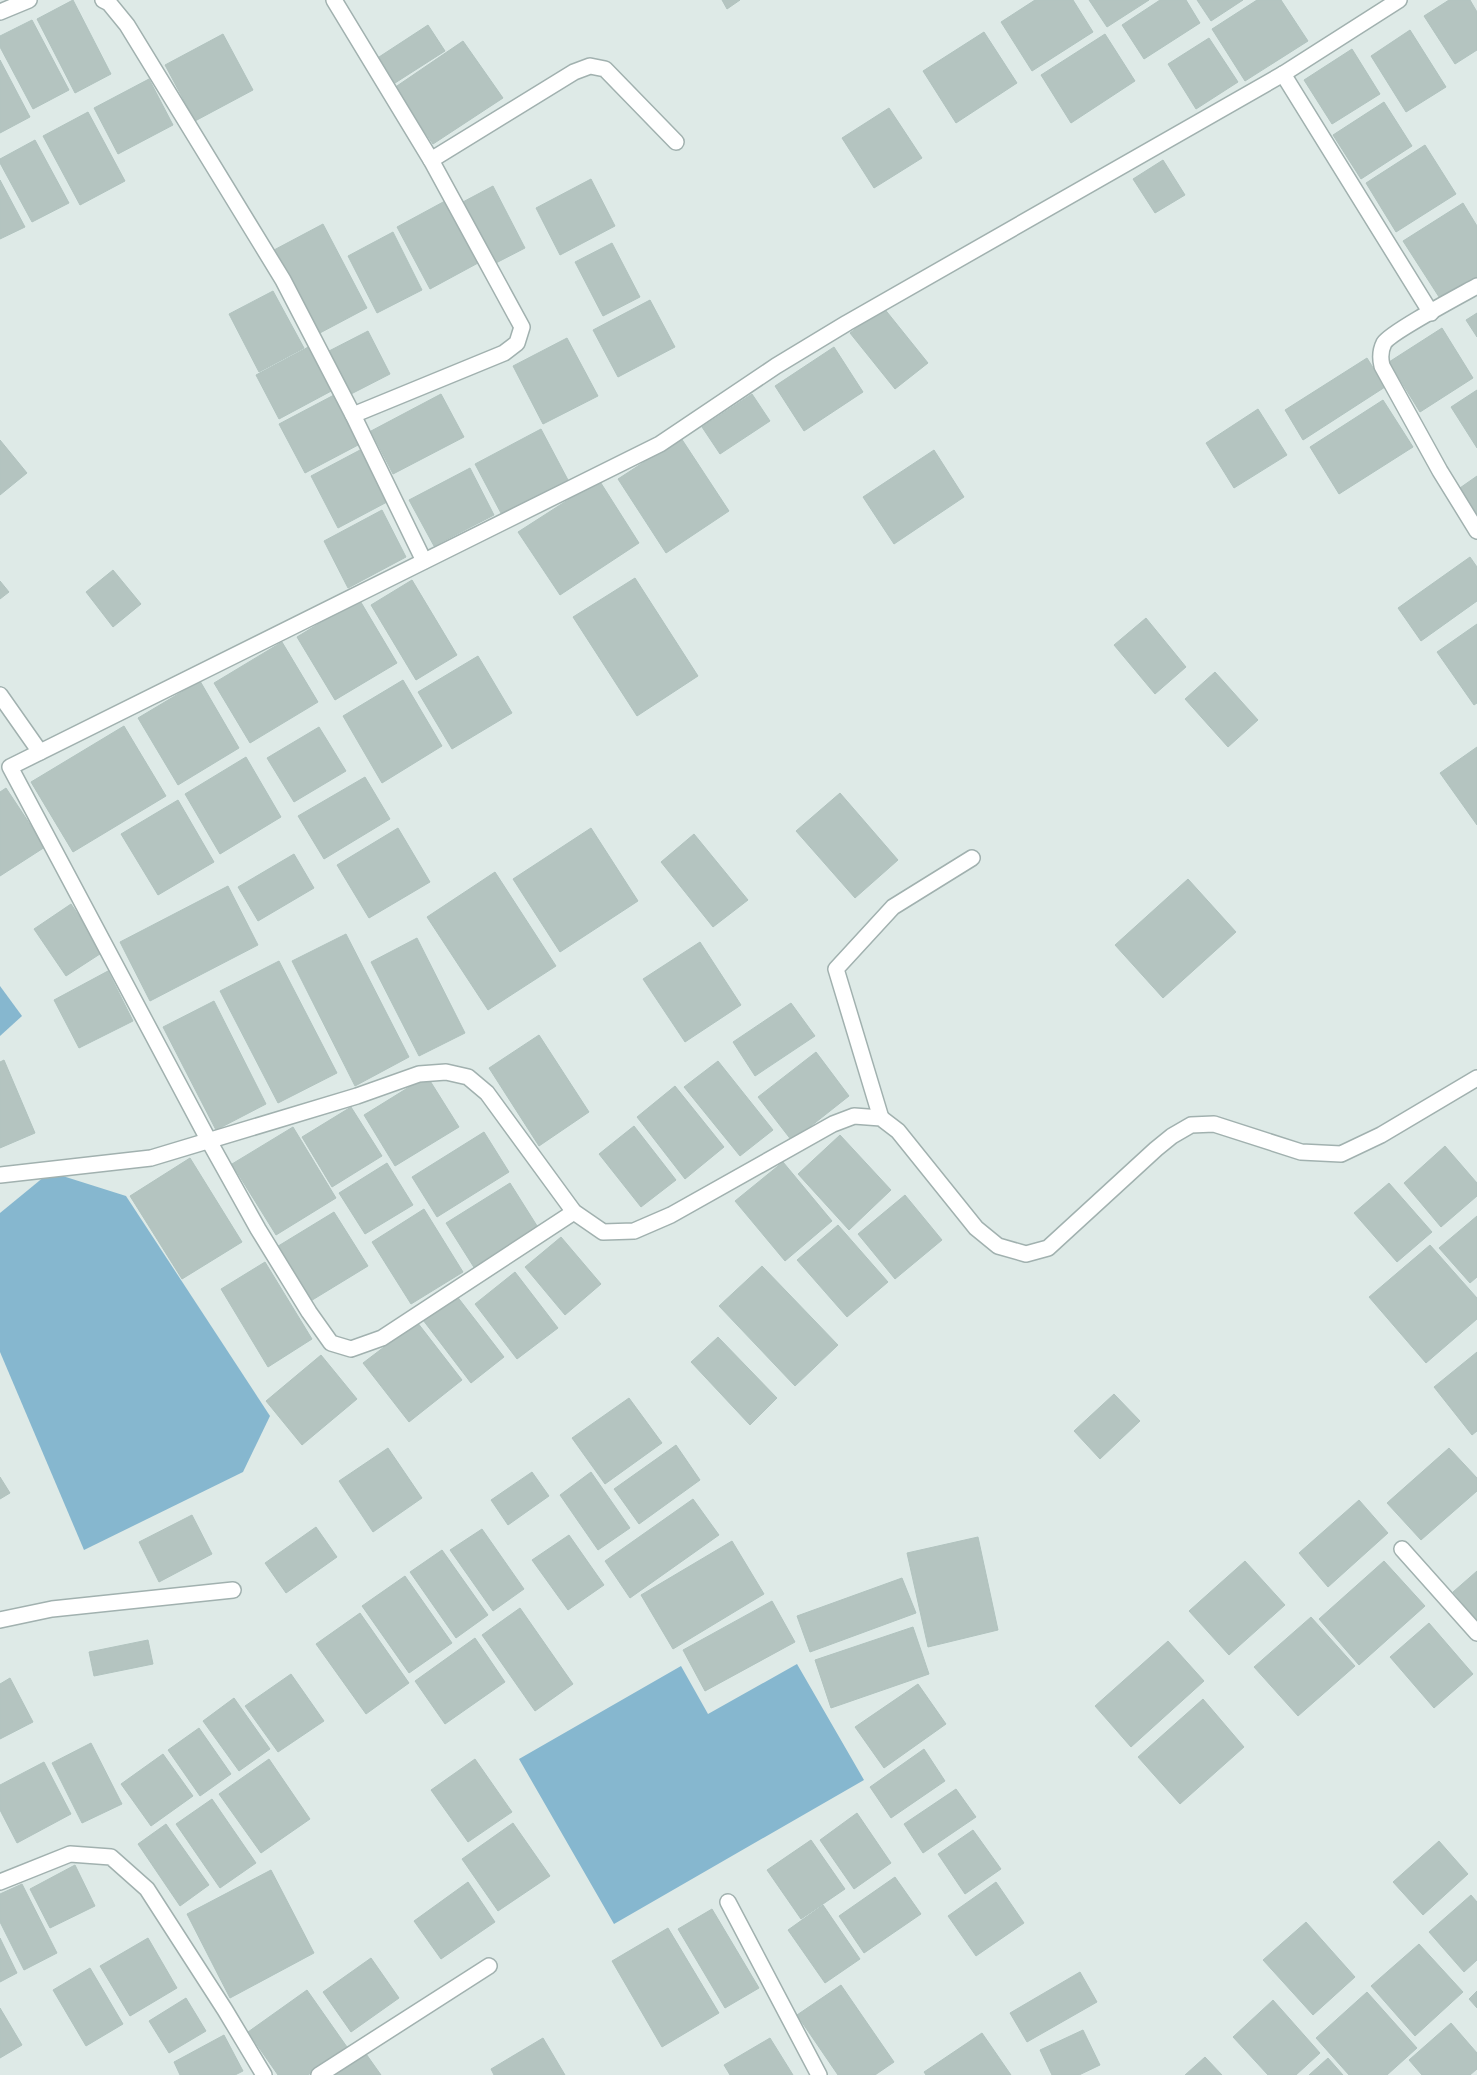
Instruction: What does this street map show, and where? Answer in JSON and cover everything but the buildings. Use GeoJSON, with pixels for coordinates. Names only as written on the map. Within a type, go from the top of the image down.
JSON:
{"type":"FeatureCollection","features":[{"type":"Feature","properties":{"kind":"street"},"geometry":{"type":"LineString","coordinates":[[0,12],[29,0]]}},
{"type":"Feature","properties":{"kind":"street"},"geometry":{"type":"LineString","coordinates":[[103,0],[109,3],[126,25],[283,280],[353,415],[424,561]]}},
{"type":"Feature","properties":{"kind":"street"},"geometry":{"type":"LineString","coordinates":[[334,0],[431,160],[522,327],[517,343],[504,353],[353,415]]}},
{"type":"Feature","properties":{"kind":"street"},"geometry":{"type":"LineString","coordinates":[[574,1212],[382,1338],[351,1350],[331,1343],[309,1312],[258,1228],[5,770],[660,444],[776,366],[847,323],[1284,74],[1400,0]]}},
{"type":"Feature","properties":{"kind":"street"},"geometry":{"type":"LineString","coordinates":[[431,160],[574,72],[590,66],[605,69],[676,142]]}},
{"type":"Feature","properties":{"kind":"street"},"geometry":{"type":"LineString","coordinates":[[1284,74],[1431,313]]}},
{"type":"Feature","properties":{"kind":"street"},"geometry":{"type":"LineString","coordinates":[[1477,286],[1398,331],[1385,342],[1380,355],[1382,366],[1440,471],[1477,532]]}},
{"type":"Feature","properties":{"kind":"street"},"geometry":{"type":"LineString","coordinates":[[0,695],[40,752]]}},
{"type":"Feature","properties":{"kind":"street"},"geometry":{"type":"LineString","coordinates":[[881,1118],[836,969],[894,907],[972,858]]}},
{"type":"Feature","properties":{"kind":"street"},"geometry":{"type":"LineString","coordinates":[[0,1176],[151,1158],[357,1096],[419,1074],[446,1072],[468,1078],[487,1093],[574,1212],[603,1232],[634,1231],[671,1215],[833,1124],[854,1116],[881,1118],[898,1131],[976,1228],[998,1246],[1026,1254],[1048,1248],[1156,1149],[1172,1136],[1191,1125],[1214,1124],[1301,1152],[1340,1154],[1381,1135],[1477,1078]]}},
{"type":"Feature","properties":{"kind":"street"},"geometry":{"type":"LineString","coordinates":[[1402,1549],[1477,1634]]}},
{"type":"Feature","properties":{"kind":"street"},"geometry":{"type":"LineString","coordinates":[[0,1620],[52,1609],[233,1590]]}},
{"type":"Feature","properties":{"kind":"street"},"geometry":{"type":"LineString","coordinates":[[0,1882],[70,1854],[110,1856],[147,1889],[225,2010],[264,2075]]}},
{"type":"Feature","properties":{"kind":"street"},"geometry":{"type":"LineString","coordinates":[[728,1902],[819,2075]]}},
{"type":"Feature","properties":{"kind":"street"},"geometry":{"type":"LineString","coordinates":[[319,2075],[489,1966]]}},
{"type":"Feature","properties":{"kind":"water"},"geometry":{"type":"Polygon","coordinates":[[[0,986],[22,1016],[0,1036],[0,986]]]}},
{"type":"Feature","properties":{"kind":"water"},"geometry":{"type":"Polygon","coordinates":[[[50,1172],[126,1196],[270,1416],[243,1472],[84,1550],[0,1352],[0,1213],[50,1172]]]}},
{"type":"Feature","properties":{"kind":"water"},"geometry":{"type":"Polygon","coordinates":[[[797,1664],[864,1780],[614,1924],[519,1759],[681,1666],[708,1714],[797,1664]]]}}]}
